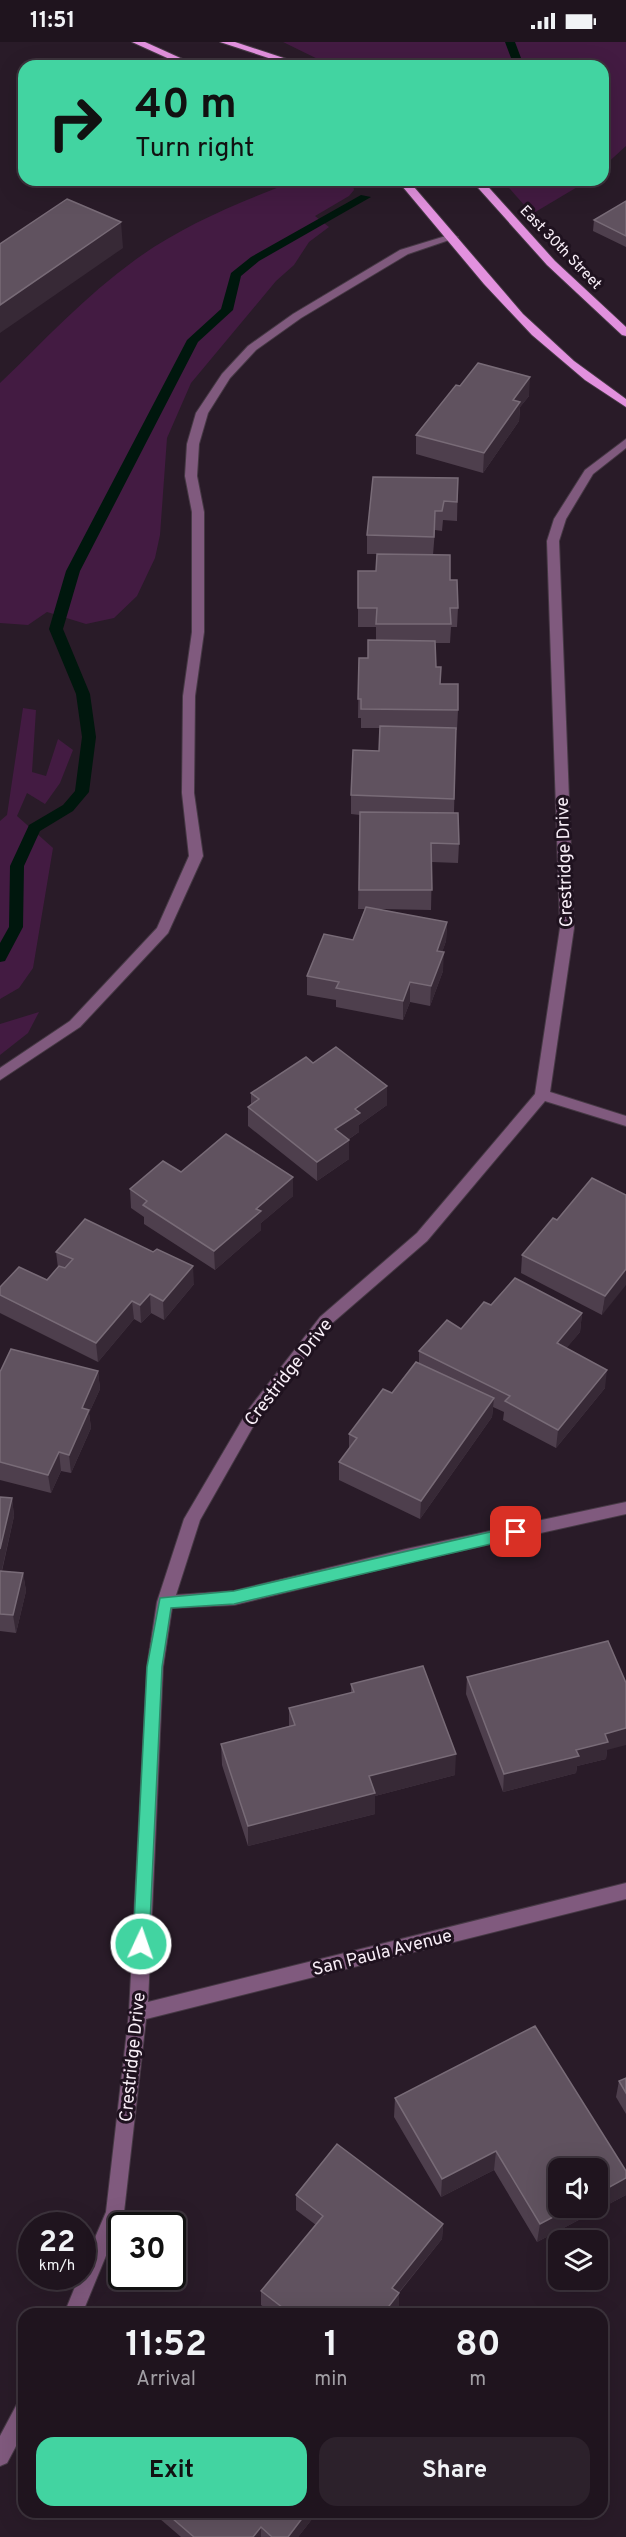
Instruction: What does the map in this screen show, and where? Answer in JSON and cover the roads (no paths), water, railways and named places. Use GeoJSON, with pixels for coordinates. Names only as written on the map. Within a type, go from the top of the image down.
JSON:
{"type":"FeatureCollection","features":[{"type":"Feature","properties":{"kind":"main road"},"geometry":{"type":"LineString","coordinates":[[137,42],[179,60]]}},
{"type":"Feature","properties":{"kind":"main road"},"geometry":{"type":"LineString","coordinates":[[225,42],[284,60]]}},
{"type":"Feature","properties":{"kind":"main road"},"geometry":{"type":"LineString","coordinates":[[259,42],[293,60]]}},
{"type":"Feature","properties":{"kind":"main road"},"geometry":{"type":"LineString","coordinates":[[407,186],[523,319],[568,361],[626,404]]}},
{"type":"Feature","properties":{"kind":"main road","name":"East 30th Street"},"geometry":{"type":"LineString","coordinates":[[481,186],[551,263],[626,333]]}},
{"type":"Feature","properties":{"kind":"street"},"geometry":{"type":"LineString","coordinates":[[0,1075],[75,1023],[163,930],[196,856],[188,793],[189,696],[198,632],[198,512],[191,476],[192,444],[202,413],[226,376],[252,348],[297,316],[396,257],[453,237]]}},
{"type":"Feature","properties":{"kind":"street","name":"Crestridge Drive"},"geometry":{"type":"LineString","coordinates":[[75,2308],[115,2212],[138,2013],[154,1667],[165,1602],[192,1519],[253,1414],[325,1321],[422,1238],[542,1095],[567,928],[554,620],[553,540],[560,519],[590,472],[626,442]]}},
{"type":"Feature","properties":{"kind":"street"},"geometry":{"type":"LineString","coordinates":[[542,1095],[626,1121]]}},
{"type":"Feature","properties":{"kind":"street"},"geometry":{"type":"LineString","coordinates":[[165,1602],[234,1598],[406,1556],[626,1509]]}},
{"type":"Feature","properties":{"kind":"street","name":"San Paula Avenue"},"geometry":{"type":"LineString","coordinates":[[138,2013],[626,1891]]}},
{"type":"Feature","properties":{"kind":"street"},"geometry":{"type":"LineString","coordinates":[[0,2456],[18,2422]]}},
{"type":"Feature","properties":{"kind":"waterway"},"geometry":{"type":"LineString","coordinates":[[510,42],[517,60]]}},
{"type":"Feature","properties":{"kind":"waterway"},"geometry":{"type":"LineString","coordinates":[[0,957],[16,927],[17,866],[34,828],[68,808],[82,792],[89,737],[83,694],[56,629],[73,571],[193,340],[227,310],[235,275],[255,259],[365,197]]}}]}
